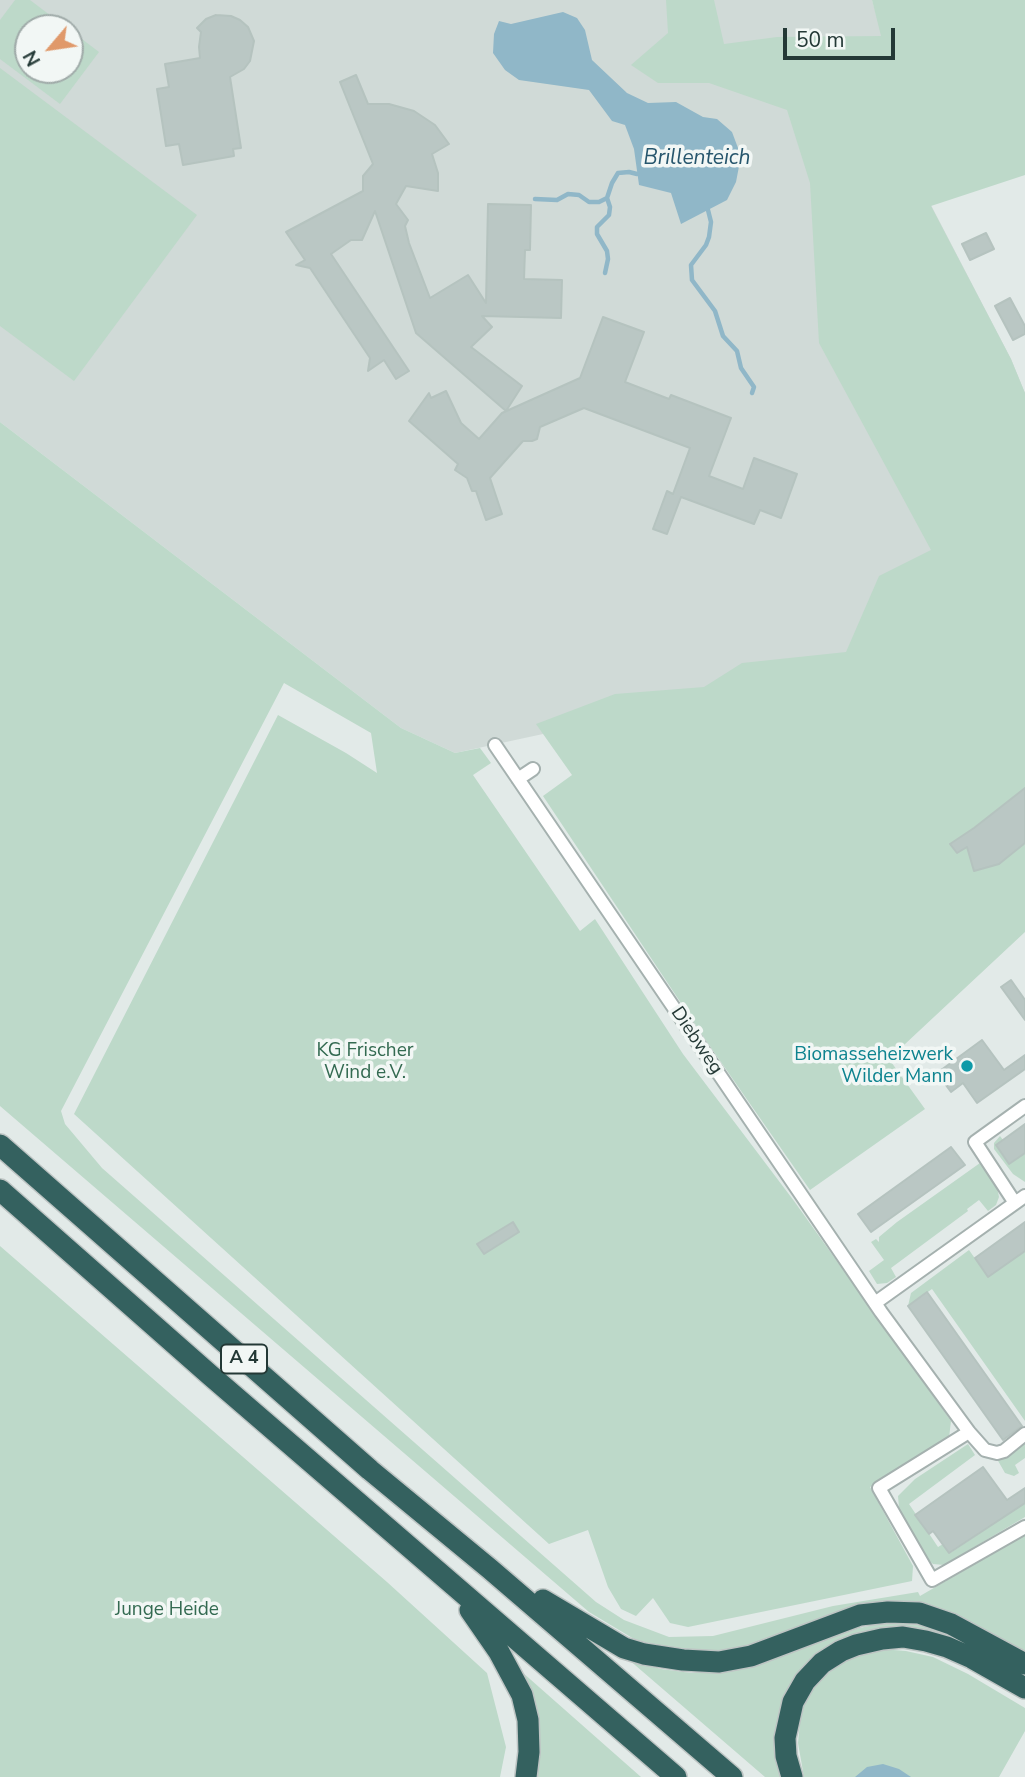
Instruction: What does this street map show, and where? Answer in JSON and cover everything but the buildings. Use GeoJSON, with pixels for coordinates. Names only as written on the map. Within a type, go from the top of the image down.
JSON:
{"type":"FeatureCollection","features":[{"type":"Feature","properties":{"kind":"highway","name":"A 4"},"geometry":{"type":"LineString","coordinates":[[0,1145],[370,1469],[732,1777]]}},
{"type":"Feature","properties":{"kind":"highway","name":"A 4"},"geometry":{"type":"LineString","coordinates":[[0,1190],[676,1777]]}},
{"type":"Feature","properties":{"kind":"highway"},"geometry":{"type":"LineString","coordinates":[[490,1569],[594,1632],[624,1648],[644,1654],[719,1662],[751,1656],[860,1615],[888,1612],[919,1614],[951,1624],[1025,1664]]}},
{"type":"Feature","properties":{"kind":"highway"},"geometry":{"type":"LineString","coordinates":[[448,1580],[484,1629],[522,1695],[528,1730],[526,1777]]}},
{"type":"Feature","properties":{"kind":"highway"},"geometry":{"type":"LineString","coordinates":[[792,1777],[786,1756],[785,1738],[793,1702],[805,1681],[822,1663],[856,1645],[903,1637],[926,1641],[972,1658],[1025,1688]]}},
{"type":"Feature","properties":{"kind":"street","name":"Diebweg"},"geometry":{"type":"LineString","coordinates":[[495,745],[875,1303],[969,1432],[985,1450],[997,1453],[1004,1451],[1025,1434]]}},
{"type":"Feature","properties":{"kind":"street"},"geometry":{"type":"LineString","coordinates":[[518,779],[533,769]]}},
{"type":"Feature","properties":{"kind":"street"},"geometry":{"type":"LineString","coordinates":[[875,1303],[1020,1199],[975,1142],[1025,1106]]}},
{"type":"Feature","properties":{"kind":"street"},"geometry":{"type":"LineString","coordinates":[[969,1432],[879,1488],[932,1580],[1025,1527]]}},
{"type":"Feature","properties":{"kind":"shaded area"},"geometry":{"type":"Polygon","coordinates":[[[0,0],[872,0],[931,205],[1011,359],[1025,393],[1025,606],[543,734],[455,753],[401,728],[0,422],[0,0]]]}},
{"type":"Feature","properties":{"kind":"green space"},"geometry":{"type":"Polygon","coordinates":[[[15,0],[30,0],[48,14],[14,14],[14,70],[0,59],[0,20],[15,0]]]}},
{"type":"Feature","properties":{"kind":"green space"},"geometry":{"type":"Polygon","coordinates":[[[666,0],[714,0],[724,44],[777,37],[881,36],[872,0],[1025,0],[1025,175],[931,206],[1011,359],[1025,393],[1025,932],[889,1059],[925,1109],[810,1190],[707,1042],[543,796],[572,775],[536,724],[615,694],[704,687],[742,663],[846,652],[879,576],[931,550],[819,343],[810,183],[787,110],[709,83],[658,83],[631,65],[668,33],[666,0]]]}},
{"type":"Feature","properties":{"kind":"green space"},"geometry":{"type":"Polygon","coordinates":[[[84,41],[99,52],[84,72],[84,41]]]}},
{"type":"Feature","properties":{"kind":"green space"},"geometry":{"type":"Polygon","coordinates":[[[0,68],[14,78],[14,84],[21,84],[197,215],[74,381],[0,326],[0,68]]]}},
{"type":"Feature","properties":{"kind":"green space"},"geometry":{"type":"Polygon","coordinates":[[[33,84],[75,84],[60,104],[33,84]]]}},
{"type":"Feature","properties":{"kind":"green space","name":"KG Frischer Wind e.V."},"geometry":{"type":"Polygon","coordinates":[[[0,422],[401,728],[455,753],[480,748],[491,763],[473,775],[580,931],[595,919],[683,1054],[794,1201],[951,1421],[949,1438],[870,1487],[913,1566],[912,1581],[688,1627],[670,1623],[653,1598],[636,1616],[621,1609],[608,1587],[588,1530],[549,1544],[74,1114],[278,715],[377,773],[371,733],[284,683],[61,1111],[65,1124],[102,1168],[596,1602],[624,1620],[669,1637],[713,1636],[833,1606],[918,1592],[920,1596],[1025,1535],[1025,1655],[916,1605],[719,1652],[681,1652],[634,1639],[589,1612],[0,1106],[0,422]]]}},
{"type":"Feature","properties":{"kind":"green space"},"geometry":{"type":"Polygon","coordinates":[[[1000,1136],[1003,1140],[996,1145],[1025,1153],[1025,1182],[1013,1174],[994,1149],[994,1143],[1000,1136]]]}},
{"type":"Feature","properties":{"kind":"green space"},"geometry":{"type":"Polygon","coordinates":[[[980,1163],[997,1187],[999,1197],[996,1205],[988,1211],[979,1200],[891,1268],[896,1277],[887,1283],[877,1284],[869,1271],[884,1260],[871,1242],[876,1239],[879,1242],[879,1237],[897,1222],[980,1163]]]}},
{"type":"Feature","properties":{"kind":"green space","name":"Junge Heide"},"geometry":{"type":"Polygon","coordinates":[[[0,1246],[387,1582],[487,1673],[506,1747],[500,1777],[0,1777],[0,1246]]]}},
{"type":"Feature","properties":{"kind":"green space"},"geometry":{"type":"Polygon","coordinates":[[[969,1250],[988,1277],[1025,1251],[1025,1421],[932,1289],[908,1306],[911,1293],[969,1250]]]}},
{"type":"Feature","properties":{"kind":"green space"},"geometry":{"type":"Polygon","coordinates":[[[1025,1438],[1025,1458],[1015,1465],[1019,1473],[1014,1476],[1005,1473],[997,1459],[1025,1438]]]}},
{"type":"Feature","properties":{"kind":"green space"},"geometry":{"type":"Polygon","coordinates":[[[968,1444],[975,1455],[909,1504],[938,1547],[943,1544],[950,1553],[1025,1503],[1025,1517],[944,1565],[933,1564],[928,1560],[899,1508],[898,1496],[915,1479],[968,1444]]]}},
{"type":"Feature","properties":{"kind":"green space"},"geometry":{"type":"Polygon","coordinates":[[[885,1623],[923,1625],[949,1635],[1025,1676],[1025,1680],[947,1639],[824,1651],[778,1753],[781,1777],[765,1777],[628,1659],[661,1669],[691,1673],[740,1670],[859,1628],[885,1623]]]}},
{"type":"Feature","properties":{"kind":"green space"},"geometry":{"type":"Polygon","coordinates":[[[881,1649],[933,1657],[968,1674],[1025,1708],[1025,1731],[999,1777],[804,1777],[798,1743],[806,1697],[820,1680],[836,1667],[854,1657],[881,1649]]]}},
{"type":"Feature","properties":{"kind":"green space"},"geometry":{"type":"Polygon","coordinates":[[[522,1672],[641,1777],[533,1777],[533,1701],[522,1672]]]}},
{"type":"Feature","properties":{"kind":"water","name":"Brillenteich"},"geometry":{"type":"Polygon","coordinates":[[[563,12],[577,18],[585,30],[592,60],[627,93],[648,103],[676,102],[703,117],[717,119],[732,132],[741,156],[736,182],[727,200],[681,224],[671,193],[639,185],[634,149],[625,125],[612,121],[589,90],[519,80],[505,70],[493,53],[494,34],[499,21],[511,24],[563,12]]]}},
{"type":"Feature","properties":{"kind":"water"},"geometry":{"type":"Polygon","coordinates":[[[883,1764],[899,1769],[911,1777],[855,1777],[867,1767],[883,1764]]]}},
{"type":"Feature","properties":{"kind":"waterway"},"geometry":{"type":"LineString","coordinates":[[535,199],[557,200],[568,194],[579,195],[589,202],[599,202],[607,198],[618,173],[637,174]]}},
{"type":"Feature","properties":{"kind":"waterway"},"geometry":{"type":"LineString","coordinates":[[605,273],[607,251],[597,234],[597,227],[609,215],[607,198]]}},
{"type":"Feature","properties":{"kind":"waterway"},"geometry":{"type":"LineString","coordinates":[[708,210],[711,222],[709,237],[691,265],[692,280],[715,311],[723,336],[737,351],[741,368],[754,387],[752,393]]}},
{"type":"Feature","properties":{"kind":"place","name":"Biomasseheizwerk Wilder Mann"},"geometry":{"type":"Point","coordinates":[967,1066]}}]}
